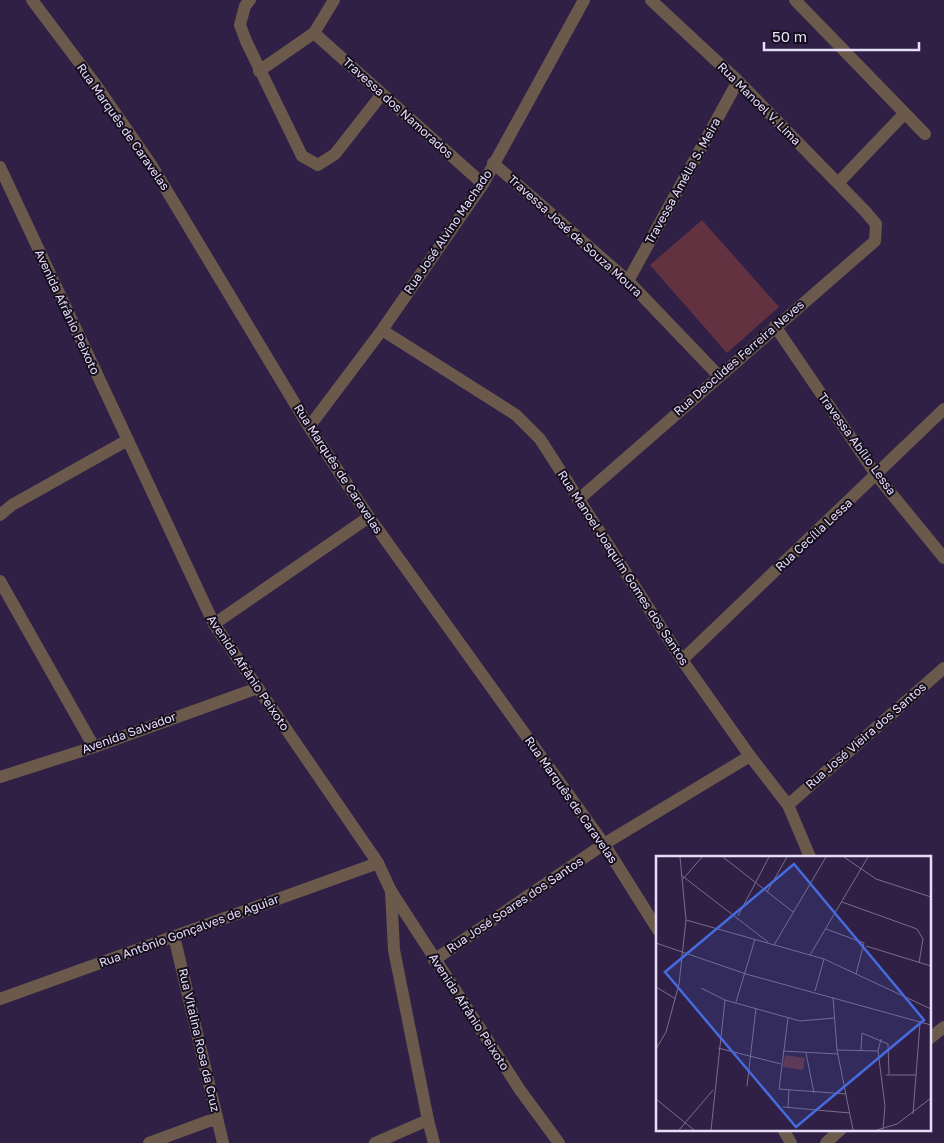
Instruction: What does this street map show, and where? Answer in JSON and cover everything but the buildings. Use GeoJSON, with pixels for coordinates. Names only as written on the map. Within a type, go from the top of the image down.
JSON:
{"type":"FeatureCollection","features":[{"type":"Feature","properties":{"kind":"street","name":"Rua Marquês de Caravelas"},"geometry":{"type":"LineString","coordinates":[[32,0],[93,81],[152,166],[309,427],[369,517],[604,844],[656,927]]}},
{"type":"Feature","properties":{"kind":"street"},"geometry":{"type":"LineString","coordinates":[[250,0],[245,6],[240,25],[258,71],[302,156],[318,165],[335,154],[382,94]]}},
{"type":"Feature","properties":{"kind":"street"},"geometry":{"type":"LineString","coordinates":[[258,71],[314,33],[334,0]]}},
{"type":"Feature","properties":{"kind":"street","name":"Rua José Alvino Machado"},"geometry":{"type":"LineString","coordinates":[[309,427],[382,330],[483,184],[584,0]]}},
{"type":"Feature","properties":{"kind":"street","name":"Rua Manoel V. Lima"},"geometry":{"type":"LineString","coordinates":[[651,0],[738,81],[865,211]]}},
{"type":"Feature","properties":{"kind":"street"},"geometry":{"type":"LineString","coordinates":[[795,0],[925,134]]}},
{"type":"Feature","properties":{"kind":"street","name":"Travessa dos Namorados"},"geometry":{"type":"LineString","coordinates":[[314,33],[483,184]]}},
{"type":"Feature","properties":{"kind":"street","name":"Travessa Amélia S. Meira"},"geometry":{"type":"LineString","coordinates":[[628,281],[738,81]]}},
{"type":"Feature","properties":{"kind":"street"},"geometry":{"type":"LineString","coordinates":[[838,184],[904,114]]}},
{"type":"Feature","properties":{"kind":"street","name":"Travessa José de Souza Moura"},"geometry":{"type":"LineString","coordinates":[[493,163],[628,281],[718,375]]}},
{"type":"Feature","properties":{"kind":"street","name":"Avenida Afrânio Peixoto"},"geometry":{"type":"LineString","coordinates":[[0,167],[126,441],[214,624],[378,863],[391,891],[434,960],[520,1090],[559,1143]]}},
{"type":"Feature","properties":{"kind":"street","name":"Rua Deoclides Ferreira Neves"},"geometry":{"type":"LineString","coordinates":[[578,500],[718,375],[875,241],[876,224],[865,211]]}},
{"type":"Feature","properties":{"kind":"street","name":"Travessa Abílio Lessa"},"geometry":{"type":"LineString","coordinates":[[775,326],[877,476],[944,558]]}},
{"type":"Feature","properties":{"kind":"street","name":"Rua Manoel Joaquim Gomes dos Santos"},"geometry":{"type":"LineString","coordinates":[[382,330],[516,415],[540,439],[682,660],[750,756],[788,805],[810,856]]}},
{"type":"Feature","properties":{"kind":"street","name":"Rua Cecília Lessa"},"geometry":{"type":"LineString","coordinates":[[682,660],[877,476],[944,409]]}},
{"type":"Feature","properties":{"kind":"street"},"geometry":{"type":"LineString","coordinates":[[0,515],[12,505],[126,441]]}},
{"type":"Feature","properties":{"kind":"street"},"geometry":{"type":"LineString","coordinates":[[214,624],[369,517]]}},
{"type":"Feature","properties":{"kind":"street"},"geometry":{"type":"LineString","coordinates":[[0,581],[94,747]]}},
{"type":"Feature","properties":{"kind":"street","name":"Rua José Vieira dos Santos"},"geometry":{"type":"LineString","coordinates":[[788,805],[944,668]]}},
{"type":"Feature","properties":{"kind":"street","name":"Avenida Salvador"},"geometry":{"type":"LineString","coordinates":[[0,777],[94,747],[258,688]]}},
{"type":"Feature","properties":{"kind":"street","name":"Rua José Soares dos Santos"},"geometry":{"type":"LineString","coordinates":[[434,960],[604,844],[750,756]]}},
{"type":"Feature","properties":{"kind":"street","name":"Rua Antônio Gonçalves de Aguiar"},"geometry":{"type":"LineString","coordinates":[[0,999],[378,863]]}},
{"type":"Feature","properties":{"kind":"street"},"geometry":{"type":"LineString","coordinates":[[391,891],[394,950],[434,1143]]}},
{"type":"Feature","properties":{"kind":"street","name":"Rua Vitalina Rosa da Cruz"},"geometry":{"type":"LineString","coordinates":[[174,936],[222,1143]]}},
{"type":"Feature","properties":{"kind":"street"},"geometry":{"type":"LineString","coordinates":[[932,1036],[944,1027]]}},
{"type":"Feature","properties":{"kind":"street"},"geometry":{"type":"LineString","coordinates":[[149,1143],[217,1118]]}},
{"type":"Feature","properties":{"kind":"street"},"geometry":{"type":"LineString","coordinates":[[375,1143],[428,1120]]}},
{"type":"Feature","properties":{"kind":"street"},"geometry":{"type":"LineString","coordinates":[[783,1130],[791,1143]]}},
{"type":"Feature","properties":{"kind":"street"},"geometry":{"type":"LineString","coordinates":[[826,1143],[840,1130]]}},
{"type":"Feature","properties":{"kind":"shaded area"},"geometry":{"type":"Polygon","coordinates":[[[702,220],[779,307],[727,353],[650,265],[702,220]]]}}]}
